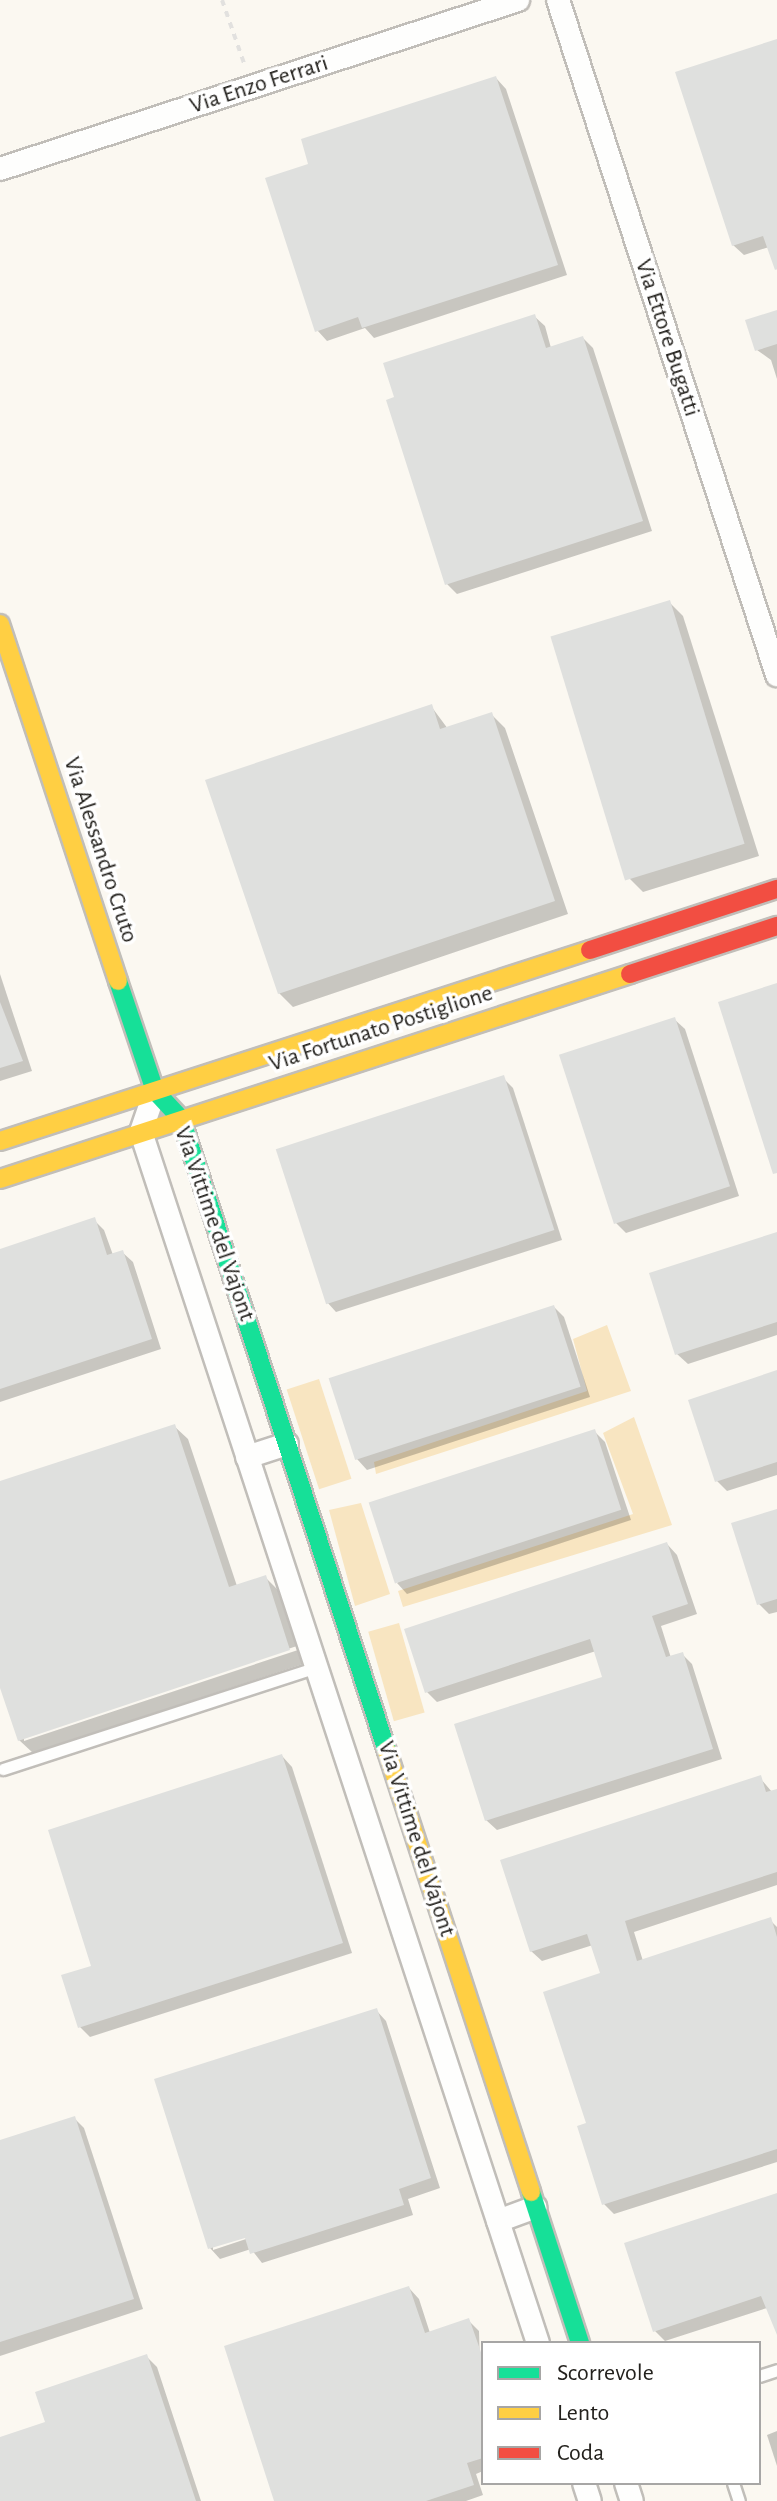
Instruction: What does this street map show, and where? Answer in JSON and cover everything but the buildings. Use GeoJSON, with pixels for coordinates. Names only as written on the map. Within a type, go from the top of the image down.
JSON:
{"type":"FeatureCollection","features":[{"type":"Feature","properties":{"kind":"street","name":"Via Enzo Ferrari"},"geometry":{"type":"LineString","coordinates":[[0,169],[518,0]]}},
{"type":"Feature","properties":{"kind":"street","name":"Via Ettore Bugatti"},"geometry":{"type":"LineString","coordinates":[[558,0],[777,675]]}},
{"type":"Feature","properties":{"kind":"street","name":"Via Alessandro Cruto"},"geometry":{"type":"LineString","coordinates":[[0,624],[155,1091]]}},
{"type":"Feature","properties":{"kind":"street","name":"Via Fortunato Postiglione"},"geometry":{"type":"LineString","coordinates":[[0,1179],[181,1119],[777,889]]}},
{"type":"Feature","properties":{"kind":"street","name":"Via Fortunato Postiglione"},"geometry":{"type":"LineString","coordinates":[[0,1141],[155,1091],[777,926]]}},
{"type":"Feature","properties":{"kind":"street","name":"Via Vittime del Vajont"},"geometry":{"type":"LineString","coordinates":[[537,2341],[141,1132],[155,1091],[181,1119],[579,2341]]}},
{"type":"Feature","properties":{"kind":"street"},"geometry":{"type":"LineString","coordinates":[[247,1457],[287,1444]]}},
{"type":"Feature","properties":{"kind":"street"},"geometry":{"type":"LineString","coordinates":[[498,2221],[536,2207]]}},
{"type":"Feature","properties":{"kind":"lane"},"geometry":{"type":"LineString","coordinates":[[3,1769],[316,1667]]}},
{"type":"Feature","properties":{"kind":"path"},"geometry":{"type":"LineString","coordinates":[[222,0],[253,88]]}},
{"type":"Feature","properties":{"kind":"shaded area"},"geometry":{"type":"Polygon","coordinates":[[[607,1325],[631,1391],[376,1474],[374,1462],[587,1391],[573,1339],[607,1325]]]}},
{"type":"Feature","properties":{"kind":"shaded area"},"geometry":{"type":"Polygon","coordinates":[[[319,1379],[351,1479],[319,1489],[287,1390],[319,1379]]]}},
{"type":"Feature","properties":{"kind":"shaded area"},"geometry":{"type":"Polygon","coordinates":[[[634,1417],[672,1525],[403,1607],[398,1591],[633,1514],[603,1433],[634,1417]]]}},
{"type":"Feature","properties":{"kind":"shaded area"},"geometry":{"type":"Polygon","coordinates":[[[361,1503],[390,1594],[355,1606],[329,1510],[361,1503]]]}},
{"type":"Feature","properties":{"kind":"shaded area"},"geometry":{"type":"Polygon","coordinates":[[[399,1623],[425,1712],[394,1721],[368,1632],[399,1623]]]}},
{"type":"Feature","properties":{"kind":"traffic: fast"},"geometry":{"type":"LineString","coordinates":[[118,981],[155,1091],[181,1119],[387,1751]]}},
{"type":"Feature","properties":{"kind":"traffic: fast"},"geometry":{"type":"LineString","coordinates":[[531,2192],[579,2341]]}},
{"type":"Feature","properties":{"kind":"traffic: slow"},"geometry":{"type":"LineString","coordinates":[[0,624],[118,981]]}},
{"type":"Feature","properties":{"kind":"traffic: slow"},"geometry":{"type":"LineString","coordinates":[[0,1141],[590,950]]}},
{"type":"Feature","properties":{"kind":"traffic: slow"},"geometry":{"type":"LineString","coordinates":[[0,1179],[630,974]]}},
{"type":"Feature","properties":{"kind":"traffic: slow"},"geometry":{"type":"LineString","coordinates":[[387,1751],[531,2192]]}},
{"type":"Feature","properties":{"kind":"traffic: jam"},"geometry":{"type":"LineString","coordinates":[[590,950],[777,889]]}},
{"type":"Feature","properties":{"kind":"traffic: jam"},"geometry":{"type":"LineString","coordinates":[[630,974],[777,926]]}}]}
